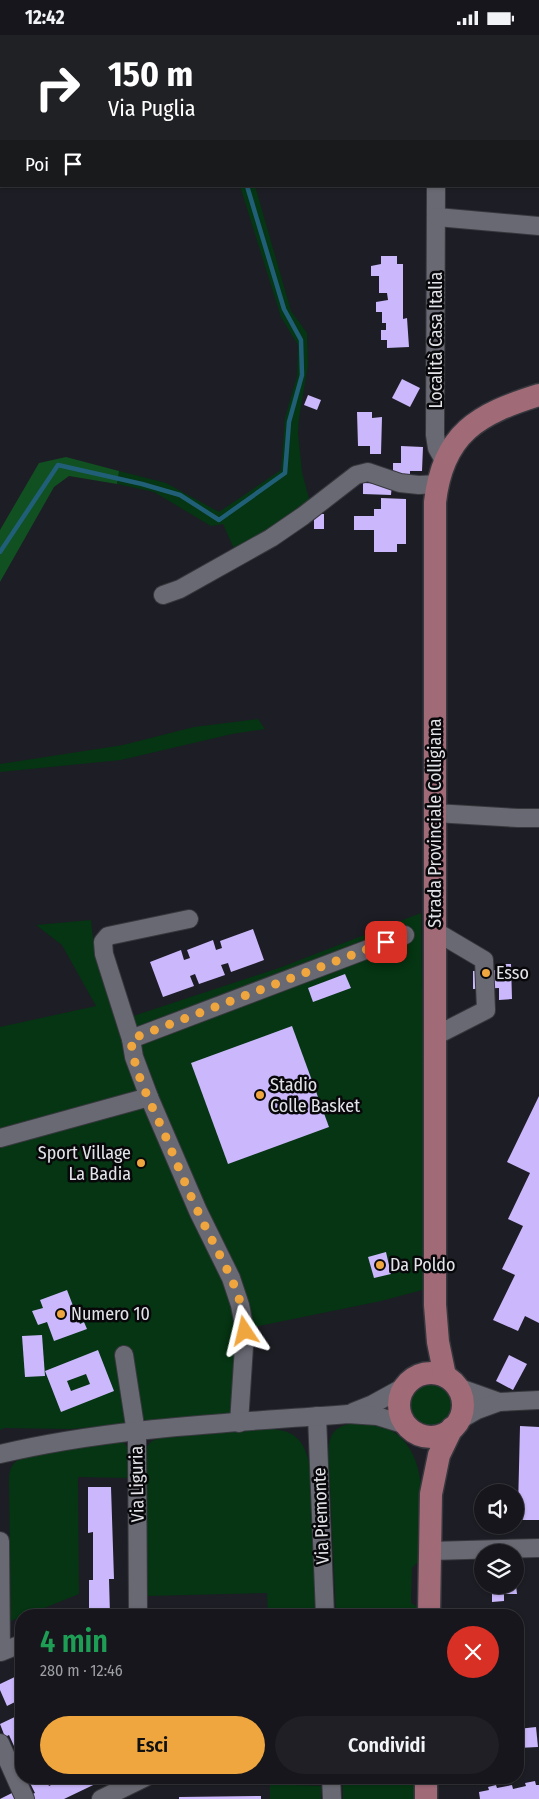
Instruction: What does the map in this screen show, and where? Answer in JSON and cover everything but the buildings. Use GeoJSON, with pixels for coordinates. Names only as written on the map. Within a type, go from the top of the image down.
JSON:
{"type":"FeatureCollection","features":[{"type":"Feature","properties":{"kind":"main road","name":"Strada Provinciale Colligiana"},"geometry":{"type":"LineString","coordinates":[[451,1381],[438,1342],[435,1305],[434,530],[438,484],[445,462],[457,441],[475,423],[499,409],[539,395]]}},
{"type":"Feature","properties":{"kind":"main road","name":"Strada Provinciale Colligiana"},"geometry":{"type":"LineString","coordinates":[[409,1382],[429,1337],[435,1305]]}},
{"type":"Feature","properties":{"kind":"main road"},"geometry":{"type":"LineString","coordinates":[[429,1609],[432,1494],[439,1455],[455,1425],[463,1404],[451,1381],[434,1373],[424,1373],[409,1382],[400,1396],[398,1406],[401,1416],[416,1439],[426,1466],[432,1494]]}},
{"type":"Feature","properties":{"kind":"main road"},"geometry":{"type":"LineString","coordinates":[[408,1427],[417,1434],[436,1436],[455,1425]]}},
{"type":"Feature","properties":{"kind":"main road"},"geometry":{"type":"LineString","coordinates":[[426,1784],[426,1799]]}},
{"type":"Feature","properties":{"kind":"street","name":"Località Casa Italia"},"geometry":{"type":"LineString","coordinates":[[436,187],[435,435],[437,448],[445,462]]}},
{"type":"Feature","properties":{"kind":"street"},"geometry":{"type":"LineString","coordinates":[[437,217],[539,226]]}},
{"type":"Feature","properties":{"kind":"street"},"geometry":{"type":"LineString","coordinates":[[163,595],[180,589],[271,537],[321,503],[356,475],[368,472],[400,483],[438,484]]}},
{"type":"Feature","properties":{"kind":"street"},"geometry":{"type":"LineString","coordinates":[[435,813],[518,819],[539,817]]}},
{"type":"Feature","properties":{"kind":"street"},"geometry":{"type":"LineString","coordinates":[[189,919],[108,936],[103,942],[104,954],[131,1039],[134,1057],[149,1097],[198,1211],[231,1278],[240,1305],[245,1331],[239,1423]]}},
{"type":"Feature","properties":{"kind":"street"},"geometry":{"type":"LineString","coordinates":[[435,931],[484,960],[486,1010],[435,1036]]}},
{"type":"Feature","properties":{"kind":"street"},"geometry":{"type":"LineString","coordinates":[[131,1039],[405,935]]}},
{"type":"Feature","properties":{"kind":"street"},"geometry":{"type":"LineString","coordinates":[[0,1138],[149,1097]]}},
{"type":"Feature","properties":{"kind":"street"},"geometry":{"type":"LineString","coordinates":[[124,1355],[135,1431],[348,1414],[377,1417],[408,1427]]}},
{"type":"Feature","properties":{"kind":"street"},"geometry":{"type":"LineString","coordinates":[[451,1381],[499,1402]]}},
{"type":"Feature","properties":{"kind":"street"},"geometry":{"type":"LineString","coordinates":[[348,1414],[372,1404],[409,1382]]}},
{"type":"Feature","properties":{"kind":"street"},"geometry":{"type":"LineString","coordinates":[[455,1425],[476,1410],[499,1402],[539,1401]]}},
{"type":"Feature","properties":{"kind":"street","name":"Via Piemonte"},"geometry":{"type":"LineString","coordinates":[[317,1417],[325,1609]]}},
{"type":"Feature","properties":{"kind":"street","name":"Via Liguria"},"geometry":{"type":"LineString","coordinates":[[0,1454],[60,1441],[135,1431],[138,1609]]}},
{"type":"Feature","properties":{"kind":"street"},"geometry":{"type":"LineString","coordinates":[[0,1541],[1,1652],[15,1647]]}},
{"type":"Feature","properties":{"kind":"street"},"geometry":{"type":"LineString","coordinates":[[430,1551],[539,1548]]}},
{"type":"Feature","properties":{"kind":"street"},"geometry":{"type":"LineString","coordinates":[[0,1743],[11,1773]]}},
{"type":"Feature","properties":{"kind":"street"},"geometry":{"type":"LineString","coordinates":[[17,1784],[25,1799]]}},
{"type":"Feature","properties":{"kind":"street"},"geometry":{"type":"LineString","coordinates":[[101,1799],[132,1784]]}},
{"type":"Feature","properties":{"kind":"street"},"geometry":{"type":"LineString","coordinates":[[331,1784],[332,1799]]}},
{"type":"Feature","properties":{"kind":"green space"},"geometry":{"type":"Polygon","coordinates":[[[240,187],[255,187],[291,311],[307,333],[308,365],[298,433],[302,472],[311,506],[235,551],[223,524],[211,526],[154,492],[117,484],[119,471],[166,483],[219,512],[281,470],[285,418],[297,376],[298,345],[281,317],[240,187]]]}},
{"type":"Feature","properties":{"kind":"green space"},"geometry":{"type":"Polygon","coordinates":[[[66,457],[119,471],[117,484],[69,476],[54,487],[0,582],[0,530],[39,463],[66,457]]]}},
{"type":"Feature","properties":{"kind":"green space"},"geometry":{"type":"Polygon","coordinates":[[[258,719],[265,729],[232,734],[121,760],[0,772],[0,764],[123,745],[194,727],[258,719]]]}},
{"type":"Feature","properties":{"kind":"green space","name":"Sport Village La Badia"},"geometry":{"type":"Polygon","coordinates":[[[421,913],[426,1289],[381,1301],[254,1327],[248,1412],[71,1429],[4,1428],[0,1430],[0,1027],[96,1006],[62,945],[36,925],[91,920],[100,972],[118,1021],[282,967],[421,913]]]}},
{"type":"Feature","properties":{"kind":"green space"},"geometry":{"type":"Polygon","coordinates":[[[435,1380],[447,1386],[452,1394],[452,1412],[447,1420],[439,1425],[425,1426],[413,1420],[408,1412],[407,1398],[413,1386],[421,1381],[435,1380]]]}},
{"type":"Feature","properties":{"kind":"green space"},"geometry":{"type":"Polygon","coordinates":[[[356,1423],[375,1424],[394,1433],[407,1445],[416,1462],[420,1480],[422,1521],[420,1560],[412,1568],[411,1603],[421,1609],[336,1609],[329,1448],[335,1431],[356,1423]]]}},
{"type":"Feature","properties":{"kind":"green space"},"geometry":{"type":"Polygon","coordinates":[[[272,1429],[288,1432],[298,1439],[305,1450],[310,1465],[316,1609],[268,1609],[267,1593],[147,1596],[145,1478],[147,1446],[152,1441],[160,1438],[272,1429]]]}},
{"type":"Feature","properties":{"kind":"green space"},"geometry":{"type":"Polygon","coordinates":[[[120,1441],[124,1443],[129,1452],[130,1478],[78,1477],[79,1594],[42,1609],[15,1609],[15,1619],[11,1621],[9,1479],[10,1470],[14,1464],[28,1457],[120,1441]]]}},
{"type":"Feature","properties":{"kind":"green space"},"geometry":{"type":"Polygon","coordinates":[[[270,1784],[321,1786],[321,1799],[270,1799],[270,1784]]]}},
{"type":"Feature","properties":{"kind":"green space"},"geometry":{"type":"Polygon","coordinates":[[[343,1784],[419,1784],[419,1799],[343,1799],[343,1784]]]}},
{"type":"Feature","properties":{"kind":"waterway"},"geometry":{"type":"LineString","coordinates":[[0,552],[58,465],[142,484],[180,495],[219,520],[285,473],[289,422],[302,375],[301,340],[284,309],[247,187]]}},
{"type":"Feature","properties":{"kind":"place","name":"Esso"},"geometry":{"type":"Point","coordinates":[486,973]}},
{"type":"Feature","properties":{"kind":"place","name":"Stadio Colle Basket"},"geometry":{"type":"Point","coordinates":[260,1095]}},
{"type":"Feature","properties":{"kind":"place","name":"Sport Village La Badia"},"geometry":{"type":"Point","coordinates":[141,1163]}},
{"type":"Feature","properties":{"kind":"place","name":"Da Poldo"},"geometry":{"type":"Point","coordinates":[380,1265]}},
{"type":"Feature","properties":{"kind":"place","name":"Numero 10"},"geometry":{"type":"Point","coordinates":[61,1314]}},
{"type":"Feature","properties":{"kind":"route"},"geometry":{"type":"LineString","coordinates":[[245,1331],[243,1314],[236,1290],[198,1211],[142,1081],[134,1057],[131,1039],[386,942]]}}]}
